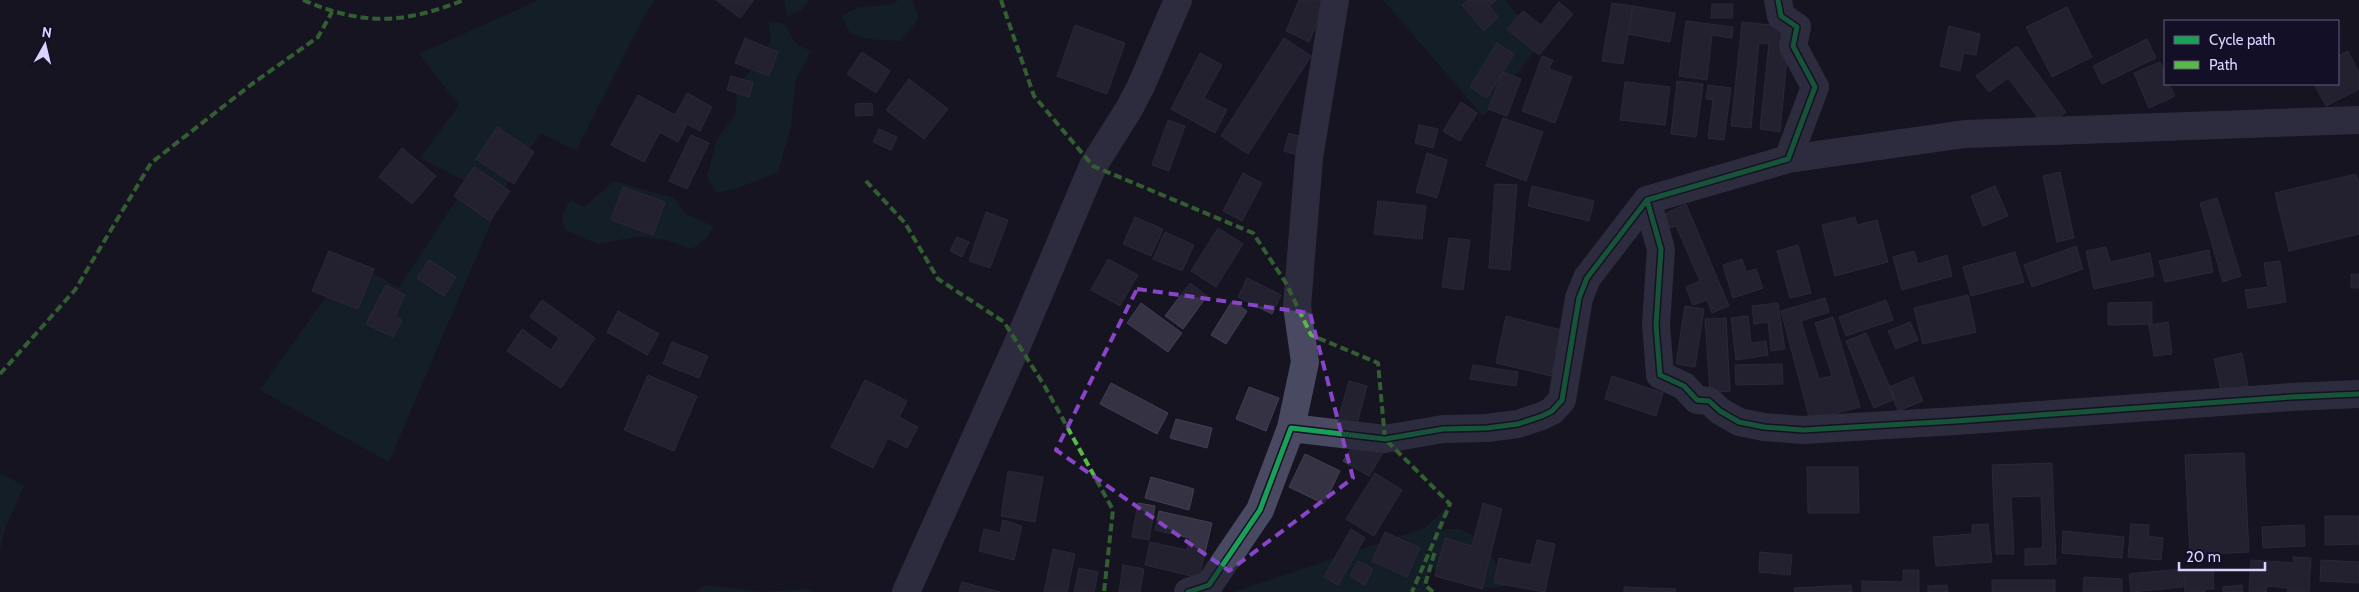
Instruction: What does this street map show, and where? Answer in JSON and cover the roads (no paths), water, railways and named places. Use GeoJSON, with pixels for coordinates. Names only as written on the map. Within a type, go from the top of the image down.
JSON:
{"type":"FeatureCollection","features":[{"type":"Feature","properties":{"kind":"street"},"geometry":{"type":"LineString","coordinates":[[906,592],[1018,343],[1093,166],[1129,109],[1141,86],[1178,0]]}},
{"type":"Feature","properties":{"kind":"street"},"geometry":{"type":"LineString","coordinates":[[1188,592],[1209,585],[1260,510],[1291,428],[1305,362],[1297,306],[1309,158],[1335,0]]}},
{"type":"Feature","properties":{"kind":"street"},"geometry":{"type":"LineString","coordinates":[[1778,0],[1781,16],[1796,27],[1794,46],[1815,87],[1788,158]]}},
{"type":"Feature","properties":{"kind":"street"},"geometry":{"type":"LineString","coordinates":[[1291,428],[1385,439],[1443,429],[1487,428],[1518,424],[1552,411],[1562,400],[1579,298],[1587,278],[1647,200],[1788,158],[1965,134],[2359,120]]}},
{"type":"Feature","properties":{"kind":"street"},"geometry":{"type":"LineString","coordinates":[[1647,200],[1661,248],[1656,326],[1660,375],[1684,386],[1697,400],[1709,401],[1720,411],[1739,422],[1764,427],[1803,430],[1956,421],[2291,396],[2359,394]]}}]}
